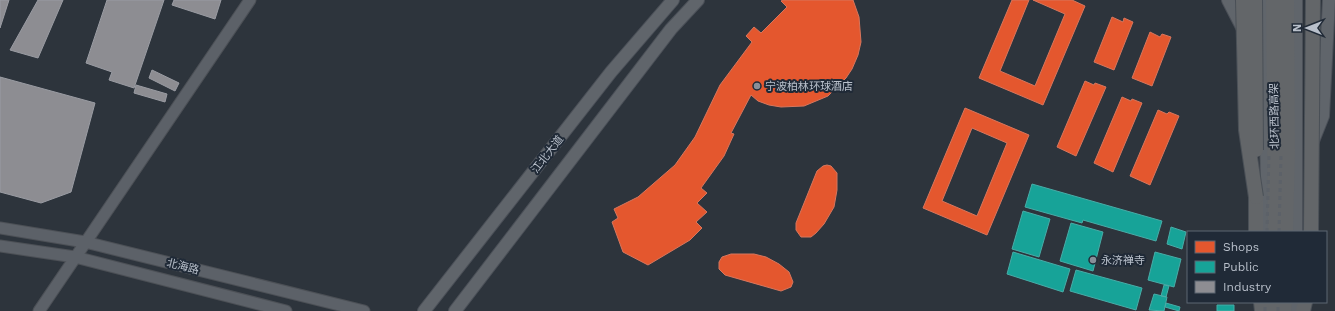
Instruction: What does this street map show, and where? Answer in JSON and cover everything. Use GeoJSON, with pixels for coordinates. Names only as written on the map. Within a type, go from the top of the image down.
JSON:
{"type":"FeatureCollection","features":[{"type":"Feature","properties":{"kind":"highway"},"geometry":{"type":"LineString","coordinates":[[1243,0],[1246,130],[1256,197]]}},
{"type":"Feature","properties":{"kind":"highway"},"geometry":{"type":"LineString","coordinates":[[1255,0],[1256,231]]}},
{"type":"Feature","properties":{"kind":"highway","name":"北环西路高架"},"geometry":{"type":"LineString","coordinates":[[1273,0],[1275,231]]}},
{"type":"Feature","properties":{"kind":"highway","name":"北环西路高架"},"geometry":{"type":"LineString","coordinates":[[1286,231],[1288,150],[1287,0]]}},
{"type":"Feature","properties":{"kind":"highway"},"geometry":{"type":"LineString","coordinates":[[1311,231],[1313,0]]}},
{"type":"Feature","properties":{"kind":"main road","name":"江北大道"},"geometry":{"type":"LineString","coordinates":[[424,311],[611,72],[673,0]]}},
{"type":"Feature","properties":{"kind":"main road","name":"江北大道"},"geometry":{"type":"LineString","coordinates":[[455,311],[671,29],[698,0]]}},
{"type":"Feature","properties":{"kind":"main road"},"geometry":{"type":"LineString","coordinates":[[1228,0],[1264,70]]}},
{"type":"Feature","properties":{"kind":"main road"},"geometry":{"type":"LineString","coordinates":[[1263,0],[1268,231]]}},
{"type":"Feature","properties":{"kind":"main road"},"geometry":{"type":"LineString","coordinates":[[1296,0],[1296,231]]}},
{"type":"Feature","properties":{"kind":"main road"},"geometry":{"type":"LineString","coordinates":[[1296,169],[1310,149],[1323,116],[1330,0]]}},
{"type":"Feature","properties":{"kind":"street"},"geometry":{"type":"LineString","coordinates":[[39,311],[74,257],[250,0]]}},
{"type":"Feature","properties":{"kind":"street","name":"北海路"},"geometry":{"type":"LineString","coordinates":[[0,228],[85,242],[364,311]]}},
{"type":"Feature","properties":{"kind":"street","name":"北海路"},"geometry":{"type":"LineString","coordinates":[[0,246],[74,257],[286,311]]}},
{"type":"Feature","properties":{"kind":"building: Shops"},"geometry":{"type":"Polygon","coordinates":[[[853,0],[859,17],[861,42],[858,55],[852,69],[846,78],[828,96],[804,106],[781,107],[769,105],[758,101],[751,95],[731,133],[734,134],[724,156],[701,188],[707,193],[697,203],[707,212],[696,222],[702,228],[690,240],[648,265],[623,252],[612,222],[618,218],[614,209],[638,197],[675,165],[695,137],[720,85],[752,42],[746,36],[754,27],[761,33],[787,7],[781,1],[853,0]]]}},
{"type":"Feature","properties":{"kind":"building: Shops"},"geometry":{"type":"Polygon","coordinates":[[[1012,0],[1029,0],[1000,71],[1035,86],[1065,14],[1033,0],[1072,0],[1085,6],[1043,105],[979,78],[1012,0]]]}},
{"type":"Feature","properties":{"kind":"building: Shops"},"geometry":{"type":"Polygon","coordinates":[[[1112,17],[1123,22],[1124,18],[1133,22],[1114,70],[1094,62],[1112,17]]]}},
{"type":"Feature","properties":{"kind":"building: Shops"},"geometry":{"type":"Polygon","coordinates":[[[1150,32],[1160,37],[1162,34],[1171,37],[1152,86],[1132,78],[1150,32]]]}},
{"type":"Feature","properties":{"kind":"building: Shops"},"geometry":{"type":"Polygon","coordinates":[[[1085,81],[1094,85],[1095,83],[1106,87],[1076,156],[1057,147],[1085,81]]]}},
{"type":"Feature","properties":{"kind":"building: Shops"},"geometry":{"type":"Polygon","coordinates":[[[1122,97],[1131,101],[1132,99],[1142,103],[1113,172],[1094,163],[1122,97]]]}},
{"type":"Feature","properties":{"kind":"building: Shops"},"geometry":{"type":"Polygon","coordinates":[[[965,108],[1029,135],[987,235],[923,208],[965,108]],[[972,128],[942,201],[977,216],[1007,143],[972,128]]]}},
{"type":"Feature","properties":{"kind":"building: Shops"},"geometry":{"type":"Polygon","coordinates":[[[1158,110],[1167,114],[1169,112],[1179,116],[1150,185],[1130,176],[1158,110]]]}},
{"type":"Feature","properties":{"kind":"building: Shops"},"geometry":{"type":"Polygon","coordinates":[[[823,166],[831,166],[837,173],[837,190],[834,207],[824,224],[816,233],[811,237],[801,237],[796,230],[796,223],[817,171],[823,166]]]}},
{"type":"Feature","properties":{"kind":"building: Shops"},"geometry":{"type":"Polygon","coordinates":[[[731,254],[754,254],[766,257],[779,264],[789,272],[793,282],[791,287],[781,291],[725,275],[719,269],[719,262],[722,257],[731,254]]]}},
{"type":"Feature","properties":{"kind":"building: Public"},"geometry":{"type":"Polygon","coordinates":[[[1032,184],[1162,221],[1156,241],[1083,220],[1082,223],[1025,207],[1032,184]]]}},
{"type":"Feature","properties":{"kind":"building: Public"},"geometry":{"type":"Polygon","coordinates":[[[1023,211],[1050,219],[1039,257],[1012,249],[1023,211]]]}},
{"type":"Feature","properties":{"kind":"building: Public"},"geometry":{"type":"Polygon","coordinates":[[[1071,223],[1103,232],[1093,271],[1060,261],[1071,223]]]}},
{"type":"Feature","properties":{"kind":"building: Public"},"geometry":{"type":"Polygon","coordinates":[[[1171,227],[1186,232],[1182,249],[1167,244],[1171,227]]]}},
{"type":"Feature","properties":{"kind":"building: Public"},"geometry":{"type":"Polygon","coordinates":[[[1013,252],[1070,269],[1063,292],[1007,274],[1013,252]]]}},
{"type":"Feature","properties":{"kind":"building: Public"},"geometry":{"type":"Polygon","coordinates":[[[1155,252],[1181,259],[1174,287],[1148,280],[1155,252]]]}},
{"type":"Feature","properties":{"kind":"building: Public"},"geometry":{"type":"Polygon","coordinates":[[[1076,270],[1142,288],[1136,310],[1070,291],[1076,270]]]}},
{"type":"Feature","properties":{"kind":"building: Public"},"geometry":{"type":"Polygon","coordinates":[[[1164,285],[1169,286],[1166,297],[1161,296],[1164,285]]]}},
{"type":"Feature","properties":{"kind":"building: Public"},"geometry":{"type":"Polygon","coordinates":[[[1154,294],[1167,297],[1164,311],[1149,310],[1154,294]]]}},
{"type":"Feature","properties":{"kind":"building: Public"},"geometry":{"type":"Polygon","coordinates":[[[1166,303],[1180,307],[1179,311],[1165,307],[1166,303]]]}},
{"type":"Feature","properties":{"kind":"building: Public"},"geometry":{"type":"Polygon","coordinates":[[[1217,305],[1234,305],[1234,311],[1217,311],[1217,305]]]}},
{"type":"Feature","properties":{"kind":"building: Industry"},"geometry":{"type":"Polygon","coordinates":[[[0,0],[9,0],[0,28],[0,0]]]}},
{"type":"Feature","properties":{"kind":"building: Industry"},"geometry":{"type":"Polygon","coordinates":[[[38,0],[63,0],[38,58],[10,50],[38,0]]]}},
{"type":"Feature","properties":{"kind":"building: Industry"},"geometry":{"type":"Polygon","coordinates":[[[107,0],[164,0],[134,88],[109,80],[112,72],[86,63],[107,0]]]}},
{"type":"Feature","properties":{"kind":"building: Industry"},"geometry":{"type":"Polygon","coordinates":[[[174,0],[221,0],[215,19],[172,5],[174,0]]]}},
{"type":"Feature","properties":{"kind":"building: Industry"},"geometry":{"type":"Polygon","coordinates":[[[152,70],[179,83],[175,91],[149,78],[152,70]]]}},
{"type":"Feature","properties":{"kind":"building: Industry"},"geometry":{"type":"Polygon","coordinates":[[[0,77],[95,103],[71,192],[41,203],[0,192],[0,77]]]}},
{"type":"Feature","properties":{"kind":"building: Industry"},"geometry":{"type":"Polygon","coordinates":[[[136,85],[167,94],[165,102],[134,93],[136,85]]]}},
{"type":"Feature","properties":{"kind":"railway"},"geometry":{"type":"LineString","coordinates":[[1267,231],[1269,154]]}},
{"type":"Feature","properties":{"kind":"railway"},"geometry":{"type":"LineString","coordinates":[[1279,231],[1281,154]]}},
{"type":"Feature","properties":{"kind":"railway"},"geometry":{"type":"LineString","coordinates":[[1265,303],[1265,311]]}},
{"type":"Feature","properties":{"kind":"railway"},"geometry":{"type":"LineString","coordinates":[[1278,303],[1278,311]]}},
{"type":"Feature","properties":{"kind":"place","name":"宁波柏林环球酒店"},"geometry":{"type":"Point","coordinates":[757,86]}},
{"type":"Feature","properties":{"kind":"place","name":"永济禅寺"},"geometry":{"type":"Point","coordinates":[1093,260]}}]}
